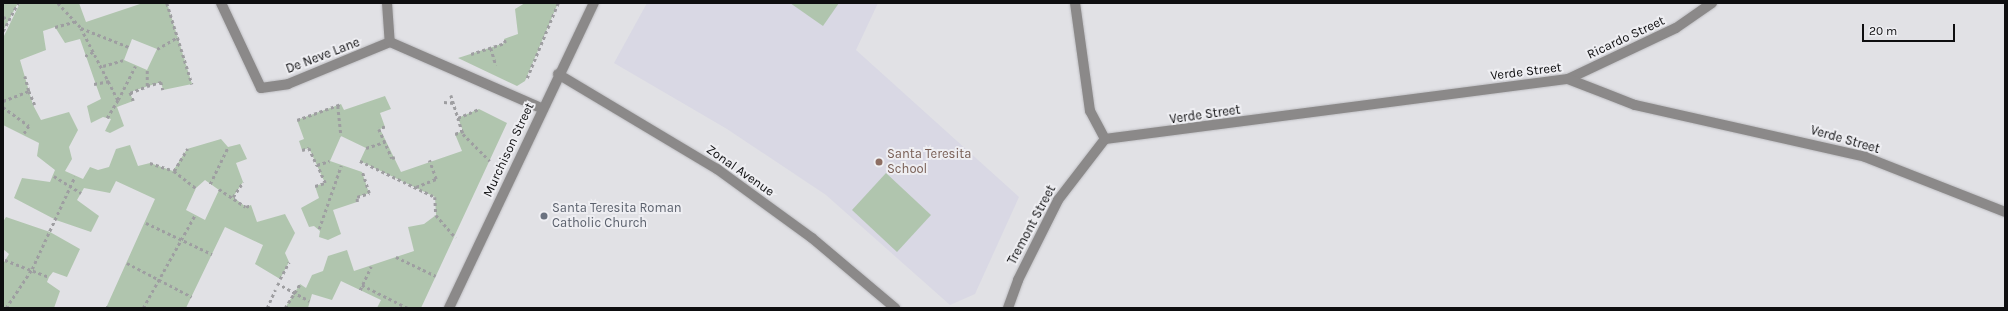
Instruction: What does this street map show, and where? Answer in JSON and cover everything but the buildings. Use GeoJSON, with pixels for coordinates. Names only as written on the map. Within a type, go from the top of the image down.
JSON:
{"type":"FeatureCollection","features":[{"type":"Feature","properties":{"kind":"street","name":"De Neve Lane"},"geometry":{"type":"LineString","coordinates":[[221,3],[261,88],[288,84],[390,42]]}},
{"type":"Feature","properties":{"kind":"street"},"geometry":{"type":"LineString","coordinates":[[387,3],[390,42],[543,108]]}},
{"type":"Feature","properties":{"kind":"street","name":"Murchison Street"},"geometry":{"type":"LineString","coordinates":[[449,308],[558,74],[594,3]]}},
{"type":"Feature","properties":{"kind":"street"},"geometry":{"type":"LineString","coordinates":[[1075,3],[1090,111],[1105,139]]}},
{"type":"Feature","properties":{"kind":"street","name":"Ricardo Street"},"geometry":{"type":"LineString","coordinates":[[1568,80],[1676,28],[1712,3]]}},
{"type":"Feature","properties":{"kind":"street","name":"Zonal Avenue"},"geometry":{"type":"LineString","coordinates":[[558,74],[717,169],[812,238],[895,308]]}},
{"type":"Feature","properties":{"kind":"street","name":"Verde Street"},"geometry":{"type":"LineString","coordinates":[[1105,139],[1568,80],[1635,105],[1865,157],[2005,212]]}},
{"type":"Feature","properties":{"kind":"street","name":"Tremont Street"},"geometry":{"type":"LineString","coordinates":[[1008,308],[1018,280],[1058,200],[1105,139]]}},
{"type":"Feature","properties":{"kind":"path"},"geometry":{"type":"LineString","coordinates":[[3,31],[18,3]]}},
{"type":"Feature","properties":{"kind":"path"},"geometry":{"type":"LineString","coordinates":[[58,3],[81,28],[103,66],[118,100]]}},
{"type":"Feature","properties":{"kind":"path"},"geometry":{"type":"LineString","coordinates":[[167,3],[192,84]]}},
{"type":"Feature","properties":{"kind":"path"},"geometry":{"type":"LineString","coordinates":[[525,81],[558,3]]}},
{"type":"Feature","properties":{"kind":"path"},"geometry":{"type":"LineString","coordinates":[[3,17],[9,19]]}},
{"type":"Feature","properties":{"kind":"path"},"geometry":{"type":"LineString","coordinates":[[55,27],[74,22]]}},
{"type":"Feature","properties":{"kind":"path"},"geometry":{"type":"LineString","coordinates":[[81,28],[129,47]]}},
{"type":"Feature","properties":{"kind":"path"},"geometry":{"type":"LineString","coordinates":[[157,49],[178,37]]}},
{"type":"Feature","properties":{"kind":"path"},"geometry":{"type":"LineString","coordinates":[[84,56],[95,51]]}},
{"type":"Feature","properties":{"kind":"path"},"geometry":{"type":"LineString","coordinates":[[103,66],[124,60]]}},
{"type":"Feature","properties":{"kind":"path"},"geometry":{"type":"LineString","coordinates":[[107,118],[135,66]]}},
{"type":"Feature","properties":{"kind":"path"},"geometry":{"type":"LineString","coordinates":[[146,86],[147,70]]}},
{"type":"Feature","properties":{"kind":"path"},"geometry":{"type":"LineString","coordinates":[[25,76],[35,105]]}},
{"type":"Feature","properties":{"kind":"path"},"geometry":{"type":"LineString","coordinates":[[94,84],[110,81]]}},
{"type":"Feature","properties":{"kind":"path"},"geometry":{"type":"LineString","coordinates":[[133,101],[130,93],[146,86],[161,82],[163,90]]}},
{"type":"Feature","properties":{"kind":"path"},"geometry":{"type":"LineString","coordinates":[[3,101],[29,91]]}},
{"type":"Feature","properties":{"kind":"path"},"geometry":{"type":"LineString","coordinates":[[451,95],[463,131],[490,162]]}},
{"type":"Feature","properties":{"kind":"path"},"geometry":{"type":"LineString","coordinates":[[444,102],[454,103]]}},
{"type":"Feature","properties":{"kind":"path"},"geometry":{"type":"LineString","coordinates":[[297,120],[341,104]]}},
{"type":"Feature","properties":{"kind":"path"},"geometry":{"type":"LineString","coordinates":[[338,106],[341,136]]}},
{"type":"Feature","properties":{"kind":"path"},"geometry":{"type":"LineString","coordinates":[[3,107],[30,126],[24,134]]}},
{"type":"Feature","properties":{"kind":"path"},"geometry":{"type":"LineString","coordinates":[[458,118],[479,109]]}},
{"type":"Feature","properties":{"kind":"path"},"geometry":{"type":"LineString","coordinates":[[385,128],[379,129],[392,158],[395,156]]}},
{"type":"Feature","properties":{"kind":"path"},"geometry":{"type":"LineString","coordinates":[[455,134],[463,131]]}},
{"type":"Feature","properties":{"kind":"path"},"geometry":{"type":"LineString","coordinates":[[366,148],[385,142]]}},
{"type":"Feature","properties":{"kind":"path"},"geometry":{"type":"LineString","coordinates":[[210,184],[228,147]]}},
{"type":"Feature","properties":{"kind":"path"},"geometry":{"type":"LineString","coordinates":[[302,150],[309,148],[325,183],[315,186]]}},
{"type":"Feature","properties":{"kind":"path"},"geometry":{"type":"LineString","coordinates":[[174,172],[186,149]]}},
{"type":"Feature","properties":{"kind":"path"},"geometry":{"type":"LineString","coordinates":[[416,187],[436,179],[429,160]]}},
{"type":"Feature","properties":{"kind":"path"},"geometry":{"type":"LineString","coordinates":[[317,165],[329,161]]}},
{"type":"Feature","properties":{"kind":"path"},"geometry":{"type":"LineString","coordinates":[[360,161],[435,197],[436,215],[456,238]]}},
{"type":"Feature","properties":{"kind":"path"},"geometry":{"type":"LineString","coordinates":[[150,162],[174,172],[196,188]]}},
{"type":"Feature","properties":{"kind":"path"},"geometry":{"type":"LineString","coordinates":[[318,229],[341,166]]}},
{"type":"Feature","properties":{"kind":"path"},"geometry":{"type":"LineString","coordinates":[[358,202],[357,197],[369,193],[362,172]]}},
{"type":"Feature","properties":{"kind":"path"},"geometry":{"type":"LineString","coordinates":[[54,176],[71,184],[81,193]]}},
{"type":"Feature","properties":{"kind":"path"},"geometry":{"type":"LineString","coordinates":[[5,308],[32,269],[75,176]]}},
{"type":"Feature","properties":{"kind":"path"},"geometry":{"type":"LineString","coordinates":[[233,197],[243,182]]}},
{"type":"Feature","properties":{"kind":"path"},"geometry":{"type":"LineString","coordinates":[[219,190],[233,197],[246,207],[251,205]]}},
{"type":"Feature","properties":{"kind":"path"},"geometry":{"type":"LineString","coordinates":[[142,308],[157,277],[195,215]]}},
{"type":"Feature","properties":{"kind":"path"},"geometry":{"type":"LineString","coordinates":[[146,223],[181,238],[212,254]]}},
{"type":"Feature","properties":{"kind":"path"},"geometry":{"type":"LineString","coordinates":[[396,257],[436,276]]}},
{"type":"Feature","properties":{"kind":"path"},"geometry":{"type":"LineString","coordinates":[[5,260],[32,269],[49,277]]}},
{"type":"Feature","properties":{"kind":"path"},"geometry":{"type":"LineString","coordinates":[[280,279],[289,262]]}},
{"type":"Feature","properties":{"kind":"path"},"geometry":{"type":"LineString","coordinates":[[127,263],[157,277],[192,297]]}},
{"type":"Feature","properties":{"kind":"path"},"geometry":{"type":"LineString","coordinates":[[360,290],[371,266]]}},
{"type":"Feature","properties":{"kind":"path"},"geometry":{"type":"LineString","coordinates":[[278,283],[309,301]]}},
{"type":"Feature","properties":{"kind":"path"},"geometry":{"type":"LineString","coordinates":[[285,308],[300,284]]}},
{"type":"Feature","properties":{"kind":"path"},"geometry":{"type":"LineString","coordinates":[[362,285],[408,308]]}},
{"type":"Feature","properties":{"kind":"path"},"geometry":{"type":"LineString","coordinates":[[266,308],[275,290]]}},
{"type":"Feature","properties":{"kind":"shaded area","name":"Santa Teresita School"},"geometry":{"type":"Polygon","coordinates":[[[647,3],[878,3],[856,50],[1019,197],[975,294],[950,305],[826,195],[727,129],[614,63],[647,3]]]}},
{"type":"Feature","properties":{"kind":"green space"},"geometry":{"type":"Polygon","coordinates":[[[3,3],[18,3],[3,31],[3,3]]]}},
{"type":"Feature","properties":{"kind":"green space"},"geometry":{"type":"Polygon","coordinates":[[[20,3],[79,3],[86,22],[143,3],[167,3],[192,84],[163,90],[161,82],[130,92],[133,101],[117,107],[124,126],[110,133],[105,131],[111,119],[103,117],[91,123],[87,106],[101,99],[80,39],[65,43],[55,27],[43,31],[46,50],[20,60],[33,105],[41,120],[69,112],[78,130],[69,147],[72,159],[65,171],[83,179],[90,167],[98,170],[109,167],[116,149],[130,145],[138,166],[150,163],[173,171],[187,149],[221,139],[228,147],[240,144],[247,159],[236,163],[243,182],[233,197],[246,207],[251,205],[257,222],[285,214],[295,233],[285,253],[289,262],[280,279],[255,264],[263,245],[225,227],[186,308],[106,308],[155,199],[116,181],[110,193],[84,188],[77,200],[99,216],[91,232],[56,220],[14,198],[22,178],[50,182],[55,170],[37,156],[39,143],[3,125],[3,38],[20,3]],[[132,39],[124,60],[147,70],[157,49],[132,39]],[[205,180],[196,188],[186,210],[205,220],[219,190],[205,180]]]}},
{"type":"Feature","properties":{"kind":"green space"},"geometry":{"type":"Polygon","coordinates":[[[525,3],[558,3],[525,81],[517,86],[458,58],[505,43],[504,39],[518,34],[515,9],[525,3]]]}},
{"type":"Feature","properties":{"kind":"green space"},"geometry":{"type":"Polygon","coordinates":[[[790,3],[839,3],[823,26],[790,3]]]}},
{"type":"Feature","properties":{"kind":"green space"},"geometry":{"type":"Polygon","coordinates":[[[385,96],[391,109],[380,113],[385,127],[380,129],[401,172],[462,151],[455,134],[463,131],[458,118],[479,109],[507,123],[421,308],[377,308],[381,300],[341,281],[332,300],[312,294],[308,308],[285,308],[300,284],[306,288],[312,275],[323,271],[328,256],[347,250],[354,271],[414,251],[408,227],[424,224],[436,215],[435,197],[360,161],[366,148],[341,136],[330,161],[362,172],[369,193],[357,197],[357,202],[333,210],[341,234],[328,240],[319,237],[320,231],[314,226],[309,227],[301,208],[319,198],[315,186],[325,183],[309,148],[302,150],[299,141],[304,139],[297,120],[341,104],[344,110],[385,96]]]}},
{"type":"Feature","properties":{"kind":"green space"},"geometry":{"type":"Polygon","coordinates":[[[886,173],[931,215],[897,252],[852,210],[886,173]]]}},
{"type":"Feature","properties":{"kind":"green space"},"geometry":{"type":"Polygon","coordinates":[[[6,217],[50,232],[80,249],[67,277],[53,272],[49,277],[47,282],[60,291],[54,308],[3,308],[3,264],[9,254],[3,249],[3,222],[6,217]]]}},
{"type":"Feature","properties":{"kind":"place","name":"Santa Teresita School"},"geometry":{"type":"Point","coordinates":[879,162]}},
{"type":"Feature","properties":{"kind":"place","name":"Santa Teresita Roman Catholic Church"},"geometry":{"type":"Point","coordinates":[544,216]}}]}
